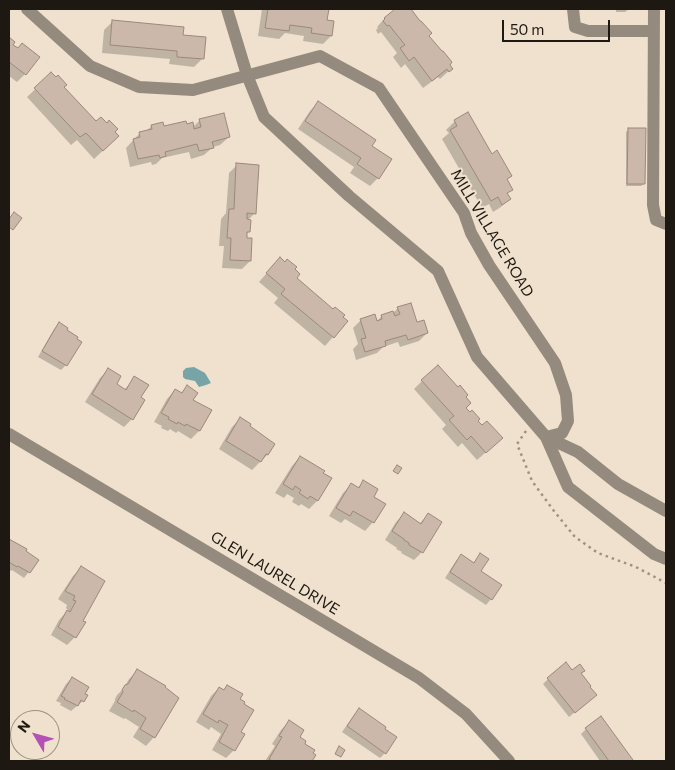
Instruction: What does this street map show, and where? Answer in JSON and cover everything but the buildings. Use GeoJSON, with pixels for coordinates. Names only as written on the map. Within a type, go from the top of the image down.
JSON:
{"type":"FeatureCollection","features":[{"type":"Feature","properties":{"kind":"street","name":"MILL VILLAGE ROAD"},"geometry":{"type":"LineString","coordinates":[[27,9],[90,66],[139,87],[193,90],[320,56],[379,88],[464,213],[471,233],[489,265],[555,363],[566,395],[568,421],[562,433],[546,437]]}},
{"type":"Feature","properties":{"kind":"street"},"geometry":{"type":"LineString","coordinates":[[227,9],[247,75],[264,117],[349,196],[438,270],[477,357],[546,437],[568,487],[654,554],[666,559]]}},
{"type":"Feature","properties":{"kind":"street"},"geometry":{"type":"LineString","coordinates":[[573,9],[575,27],[588,31],[653,31]]}},
{"type":"Feature","properties":{"kind":"street"},"geometry":{"type":"LineString","coordinates":[[654,9],[653,206],[656,220],[666,224]]}},
{"type":"Feature","properties":{"kind":"street","name":"GLEN LAUREL DRIVE"},"geometry":{"type":"LineString","coordinates":[[9,434],[419,678],[466,714],[509,761]]}},
{"type":"Feature","properties":{"kind":"street"},"geometry":{"type":"LineString","coordinates":[[546,437],[578,452],[618,484],[666,511]]}},
{"type":"Feature","properties":{"kind":"path"},"geometry":{"type":"LineString","coordinates":[[532,422],[517,444],[532,481],[575,537],[598,553],[636,567],[666,583]]}},
{"type":"Feature","properties":{"kind":"water"},"geometry":{"type":"Polygon","coordinates":[[[194,367],[205,373],[211,383],[199,387],[195,381],[185,379],[183,371],[186,368],[194,367]]]}}]}
